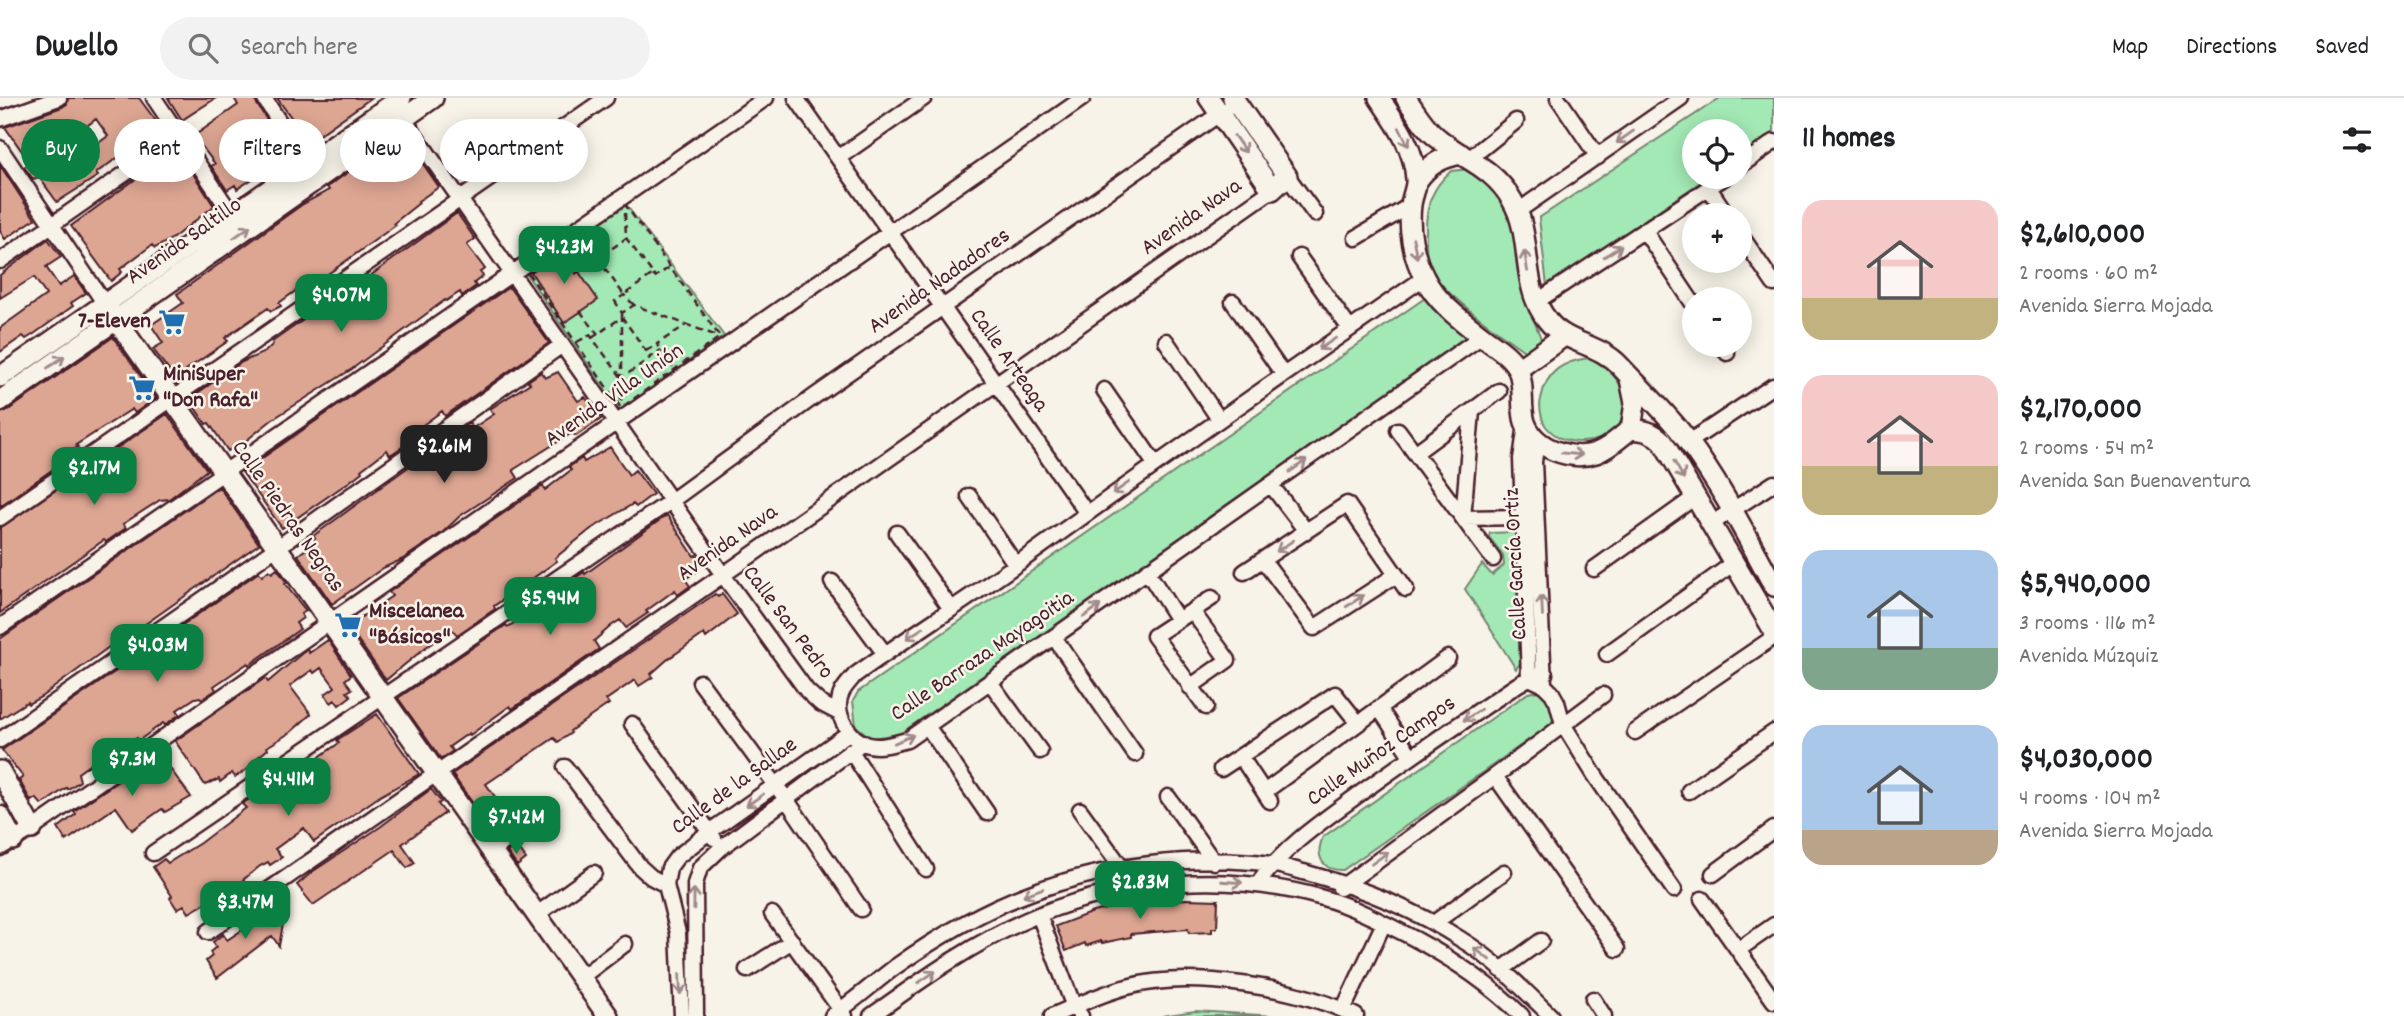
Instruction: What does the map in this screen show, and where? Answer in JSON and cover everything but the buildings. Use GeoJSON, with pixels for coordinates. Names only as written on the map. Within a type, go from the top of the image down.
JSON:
{"type":"FeatureCollection","features":[{"type":"Feature","properties":{"kind":"street"},"geometry":{"type":"LineString","coordinates":[[0,120],[59,98]]}},
{"type":"Feature","properties":{"kind":"street"},"geometry":{"type":"LineString","coordinates":[[154,98],[168,119]]}},
{"type":"Feature","properties":{"kind":"street"},"geometry":{"type":"LineString","coordinates":[[264,98],[277,119]]}},
{"type":"Feature","properties":{"kind":"street","name":"Avenida Saltillo"},"geometry":{"type":"LineString","coordinates":[[326,152],[397,104],[433,98]]}},
{"type":"Feature","properties":{"kind":"street"},"geometry":{"type":"LineString","coordinates":[[0,518],[606,98]]}},
{"type":"Feature","properties":{"kind":"street"},"geometry":{"type":"LineString","coordinates":[[0,627],[766,98]]}},
{"type":"Feature","properties":{"kind":"street","name":"Calle Arteaga"},"geometry":{"type":"LineString","coordinates":[[796,98],[1086,512]]}},
{"type":"Feature","properties":{"kind":"street"},"geometry":{"type":"LineString","coordinates":[[838,158],[924,98]]}},
{"type":"Feature","properties":{"kind":"street","name":"Avenida Villa Unión"},"geometry":{"type":"LineString","coordinates":[[6,844],[32,829],[330,623],[619,415],[1083,98]]}},
{"type":"Feature","properties":{"kind":"street"},"geometry":{"type":"LineString","coordinates":[[1379,98],[1401,130],[1410,150],[1417,181]]}},
{"type":"Feature","properties":{"kind":"street"},"geometry":{"type":"LineString","coordinates":[[1406,98],[1436,137],[1488,170],[1501,184],[1518,211],[1530,282],[1536,302],[1548,321],[1564,336],[1600,350],[1618,363],[1629,378],[1672,420],[1689,442],[1774,586]]}},
{"type":"Feature","properties":{"kind":"street"},"geometry":{"type":"LineString","coordinates":[[1558,98],[1598,157]]}},
{"type":"Feature","properties":{"kind":"street"},"geometry":{"type":"LineString","coordinates":[[1518,211],[1598,157],[1660,104],[1681,98]]}},
{"type":"Feature","properties":{"kind":"street"},"geometry":{"type":"LineString","coordinates":[[1235,100],[1315,214]]}},
{"type":"Feature","properties":{"kind":"street","name":"Avenida Nadadores"},"geometry":{"type":"LineString","coordinates":[[153,853],[671,501],[943,307],[1214,106],[1235,100]]}},
{"type":"Feature","properties":{"kind":"street","name":"Avenida Saltillo"},"geometry":{"type":"LineString","coordinates":[[0,377],[111,312],[397,104]]}},
{"type":"Feature","properties":{"kind":"street","name":"Calle San Pedro"},"geometry":{"type":"LineString","coordinates":[[397,104],[512,274],[569,344],[619,415],[671,501],[807,691],[820,703],[839,713]]}},
{"type":"Feature","properties":{"kind":"street"},"geometry":{"type":"LineString","coordinates":[[1214,106],[1272,190],[1287,176]]}},
{"type":"Feature","properties":{"kind":"street"},"geometry":{"type":"LineString","coordinates":[[1516,121],[1466,156],[1435,162],[1425,169],[1417,181],[1411,205],[1415,254],[1424,278],[1450,309],[1503,352],[1518,369],[1531,432],[1549,449],[1580,456],[1595,453],[1610,446],[1631,429],[1635,403],[1629,378]]}},
{"type":"Feature","properties":{"kind":"street"},"geometry":{"type":"LineString","coordinates":[[1752,158],[1774,142]]}},
{"type":"Feature","properties":{"kind":"street","name":"Calle Piedras Negras"},"geometry":{"type":"LineString","coordinates":[[0,148],[111,312],[226,471],[608,1016]]}},
{"type":"Feature","properties":{"kind":"street"},"geometry":{"type":"LineString","coordinates":[[205,175],[233,216]]}},
{"type":"Feature","properties":{"kind":"street"},"geometry":{"type":"LineString","coordinates":[[0,261],[114,182]]}},
{"type":"Feature","properties":{"kind":"street","name":"Avenida Saltillo"},"geometry":{"type":"LineString","coordinates":[[0,401],[233,216],[282,182]]}},
{"type":"Feature","properties":{"kind":"street"},"geometry":{"type":"LineString","coordinates":[[1536,302],[1707,189]]}},
{"type":"Feature","properties":{"kind":"street","name":"Avenida Nava"},"geometry":{"type":"LineString","coordinates":[[208,932],[1272,190]]}},
{"type":"Feature","properties":{"kind":"street"},"geometry":{"type":"LineString","coordinates":[[1356,239],[1411,205]]}},
{"type":"Feature","properties":{"kind":"street"},"geometry":{"type":"LineString","coordinates":[[1644,230],[1683,287]]}},
{"type":"Feature","properties":{"kind":"street"},"geometry":{"type":"LineString","coordinates":[[1752,252],[1774,284]]}},
{"type":"Feature","properties":{"kind":"street"},"geometry":{"type":"LineString","coordinates":[[1299,257],[1350,328]]}},
{"type":"Feature","properties":{"kind":"street"},"geometry":{"type":"LineString","coordinates":[[863,742],[850,732],[839,713],[842,692],[855,675],[1424,278]]}},
{"type":"Feature","properties":{"kind":"street"},"geometry":{"type":"LineString","coordinates":[[1233,302],[1283,374]]}},
{"type":"Feature","properties":{"kind":"street","name":"Calle Barraza Mayagoitia"},"geometry":{"type":"LineString","coordinates":[[863,742],[886,746],[907,740],[1482,336]]}},
{"type":"Feature","properties":{"kind":"street"},"geometry":{"type":"LineString","coordinates":[[1518,369],[1564,336]]}},
{"type":"Feature","properties":{"kind":"street"},"geometry":{"type":"LineString","coordinates":[[1166,341],[1219,419]]}},
{"type":"Feature","properties":{"kind":"street"},"geometry":{"type":"LineString","coordinates":[[0,740],[569,344]]}},
{"type":"Feature","properties":{"kind":"street"},"geometry":{"type":"LineString","coordinates":[[1689,442],[1773,386]]}},
{"type":"Feature","properties":{"kind":"street"},"geometry":{"type":"LineString","coordinates":[[1104,390],[1155,464]]}},
{"type":"Feature","properties":{"kind":"street"},"geometry":{"type":"LineString","coordinates":[[1415,453],[1499,391]]}},
{"type":"Feature","properties":{"kind":"street"},"geometry":{"type":"LineString","coordinates":[[1463,518],[1472,411]]}},
{"type":"Feature","properties":{"kind":"street"},"geometry":{"type":"LineString","coordinates":[[1631,429],[1646,430],[1663,442],[1774,631]]}},
{"type":"Feature","properties":{"kind":"street"},"geometry":{"type":"LineString","coordinates":[[1398,430],[1493,559]]}},
{"type":"Feature","properties":{"kind":"street","name":"Calle García Ortiz"},"geometry":{"type":"LineString","coordinates":[[1529,678],[1521,459],[1531,432]]}},
{"type":"Feature","properties":{"kind":"street","name":"Calle García Ortiz"},"geometry":{"type":"LineString","coordinates":[[1531,432],[1545,680],[1557,702],[1563,724],[1674,890]]}},
{"type":"Feature","properties":{"kind":"street"},"geometry":{"type":"LineString","coordinates":[[1711,524],[1774,483]]}},
{"type":"Feature","properties":{"kind":"street"},"geometry":{"type":"LineString","coordinates":[[1271,485],[1306,531]]}},
{"type":"Feature","properties":{"kind":"street"},"geometry":{"type":"LineString","coordinates":[[968,496],[1016,565]]}},
{"type":"Feature","properties":{"kind":"street"},"geometry":{"type":"LineString","coordinates":[[1594,569],[1695,497]]}},
{"type":"Feature","properties":{"kind":"street"},"geometry":{"type":"LineString","coordinates":[[1244,572],[1347,504],[1406,589]]}},
{"type":"Feature","properties":{"kind":"street","name":"Calle García Ortiz"},"geometry":{"type":"LineString","coordinates":[[1463,518],[1524,517]]}},
{"type":"Feature","properties":{"kind":"street"},"geometry":{"type":"LineString","coordinates":[[897,533],[951,609]]}},
{"type":"Feature","properties":{"kind":"street"},"geometry":{"type":"LineString","coordinates":[[1263,560],[1314,628],[1396,575]]}},
{"type":"Feature","properties":{"kind":"street"},"geometry":{"type":"LineString","coordinates":[[1607,654],[1734,563]]}},
{"type":"Feature","properties":{"kind":"street"},"geometry":{"type":"LineString","coordinates":[[1147,572],[1178,620]]}},
{"type":"Feature","properties":{"kind":"street"},"geometry":{"type":"LineString","coordinates":[[832,582],[885,654]]}},
{"type":"Feature","properties":{"kind":"street"},"geometry":{"type":"LineString","coordinates":[[1206,707],[1153,636],[1212,598]]}},
{"type":"Feature","properties":{"kind":"street"},"geometry":{"type":"LineString","coordinates":[[1190,687],[1228,660],[1192,611]]}},
{"type":"Feature","properties":{"kind":"street"},"geometry":{"type":"LineString","coordinates":[[1054,637],[1135,754]]}},
{"type":"Feature","properties":{"kind":"street"},"geometry":{"type":"LineString","coordinates":[[1635,732],[1774,637]]}},
{"type":"Feature","properties":{"kind":"street"},"geometry":{"type":"LineString","coordinates":[[1241,757],[1267,796],[1357,723],[1448,658]]}},
{"type":"Feature","properties":{"kind":"street","name":"Calle Muñoz Campos"},"geometry":{"type":"LineString","coordinates":[[1258,884],[1272,864],[1300,838],[1411,757],[1529,678],[1545,680]]}},
{"type":"Feature","properties":{"kind":"street"},"geometry":{"type":"LineString","coordinates":[[700,682],[786,799],[861,909]]}},
{"type":"Feature","properties":{"kind":"street"},"geometry":{"type":"LineString","coordinates":[[990,682],[1040,751]]}},
{"type":"Feature","properties":{"kind":"street"},"geometry":{"type":"LineString","coordinates":[[1221,769],[1335,694],[1357,723]]}},
{"type":"Feature","properties":{"kind":"street"},"geometry":{"type":"LineString","coordinates":[[1325,899],[1603,695]]}},
{"type":"Feature","properties":{"kind":"street"},"geometry":{"type":"LineString","coordinates":[[1379,708],[1411,757]]}},
{"type":"Feature","properties":{"kind":"street"},"geometry":{"type":"LineString","coordinates":[[632,724],[720,848]]}},
{"type":"Feature","properties":{"kind":"street"},"geometry":{"type":"LineString","coordinates":[[928,726],[987,813]]}},
{"type":"Feature","properties":{"kind":"street","name":"Calle de la Sallae"},"geometry":{"type":"LineString","coordinates":[[666,885],[668,868],[677,857],[850,732]]}},
{"type":"Feature","properties":{"kind":"street"},"geometry":{"type":"LineString","coordinates":[[1689,791],[1774,732]]}},
{"type":"Feature","properties":{"kind":"street","name":"Calle de la Sallae"},"geometry":{"type":"LineString","coordinates":[[696,1016],[695,884],[700,868],[720,848],[863,742]]}},
{"type":"Feature","properties":{"kind":"street"},"geometry":{"type":"LineString","coordinates":[[851,751],[926,869]]}},
{"type":"Feature","properties":{"kind":"street"},"geometry":{"type":"LineString","coordinates":[[565,767],[640,867],[666,885],[678,933],[682,1016]]}},
{"type":"Feature","properties":{"kind":"street"},"geometry":{"type":"LineString","coordinates":[[0,771],[32,829]]}},
{"type":"Feature","properties":{"kind":"street"},"geometry":{"type":"LineString","coordinates":[[1495,776],[1617,950]]}},
{"type":"Feature","properties":{"kind":"street"},"geometry":{"type":"LineString","coordinates":[[1168,797],[1214,862]]}},
{"type":"Feature","properties":{"kind":"street"},"geometry":{"type":"LineString","coordinates":[[492,851],[549,809]]}},
{"type":"Feature","properties":{"kind":"street"},"geometry":{"type":"LineString","coordinates":[[1080,810],[1122,868]]}},
{"type":"Feature","properties":{"kind":"street"},"geometry":{"type":"LineString","coordinates":[[0,816],[6,844]]}},
{"type":"Feature","properties":{"kind":"street"},"geometry":{"type":"LineString","coordinates":[[1713,874],[1774,829]]}},
{"type":"Feature","properties":{"kind":"street"},"geometry":{"type":"LineString","coordinates":[[772,914],[839,1014],[897,966],[959,927],[1028,894],[1074,878],[1122,868],[1166,863],[1272,864],[1345,883],[1434,923],[1465,941],[1502,970],[1551,1016]]}},
{"type":"Feature","properties":{"kind":"street"},"geometry":{"type":"LineString","coordinates":[[1434,923],[1504,872]]}},
{"type":"Feature","properties":{"kind":"street"},"geometry":{"type":"LineString","coordinates":[[536,915],[594,873]]}},
{"type":"Feature","properties":{"kind":"street"},"geometry":{"type":"LineString","coordinates":[[871,1016],[973,946],[1039,915],[1090,899],[1137,889],[1216,881],[1258,884],[1325,899],[1384,923],[1450,958],[1487,984],[1522,1016]]}},
{"type":"Feature","properties":{"kind":"street"},"geometry":{"type":"LineString","coordinates":[[1702,899],[1774,1001]]}},
{"type":"Feature","properties":{"kind":"street"},"geometry":{"type":"LineString","coordinates":[[1039,915],[1077,1011]]}},
{"type":"Feature","properties":{"kind":"street"},"geometry":{"type":"LineString","coordinates":[[1052,1016],[1077,1011],[1127,986],[1171,981],[1216,982],[1287,991],[1350,1013],[1384,923]]}},
{"type":"Feature","properties":{"kind":"street"},"geometry":{"type":"LineString","coordinates":[[1738,950],[1774,925]]}},
{"type":"Feature","properties":{"kind":"street"},"geometry":{"type":"LineString","coordinates":[[678,933],[694,933]]}},
{"type":"Feature","properties":{"kind":"street"},"geometry":{"type":"LineString","coordinates":[[747,970],[792,941]]}},
{"type":"Feature","properties":{"kind":"street"},"geometry":{"type":"LineString","coordinates":[[1502,970],[1541,941]]}},
{"type":"Feature","properties":{"kind":"street"},"geometry":{"type":"LineString","coordinates":[[580,978],[625,944]]}},
{"type":"Feature","properties":{"kind":"street"},"geometry":{"type":"LineString","coordinates":[[1592,999],[1604,1016]]}},
{"type":"Feature","properties":{"kind":"path"},"geometry":{"type":"LineString","coordinates":[[619,415],[569,344],[528,273],[624,203]]}},
{"type":"Feature","properties":{"kind":"path"},"geometry":{"type":"LineString","coordinates":[[624,203],[626,238],[654,277],[670,267]]}},
{"type":"Feature","properties":{"kind":"path"},"geometry":{"type":"LineString","coordinates":[[624,203],[720,337]]}},
{"type":"Feature","properties":{"kind":"path"},"geometry":{"type":"LineString","coordinates":[[577,237],[592,262]]}},
{"type":"Feature","properties":{"kind":"path"},"geometry":{"type":"LineString","coordinates":[[575,274],[626,238]]}},
{"type":"Feature","properties":{"kind":"path"},"geometry":{"type":"LineString","coordinates":[[598,259],[634,306],[720,337]]}},
{"type":"Feature","properties":{"kind":"path"},"geometry":{"type":"LineString","coordinates":[[651,358],[615,301],[653,274]]}},
{"type":"Feature","properties":{"kind":"path"},"geometry":{"type":"LineString","coordinates":[[592,338],[634,306]]}},
{"type":"Feature","properties":{"kind":"path"},"geometry":{"type":"LineString","coordinates":[[580,311],[598,334]]}},
{"type":"Feature","properties":{"kind":"path"},"geometry":{"type":"LineString","coordinates":[[619,415],[622,315]]}},
{"type":"Feature","properties":{"kind":"path"},"geometry":{"type":"LineString","coordinates":[[646,351],[686,325]]}},
{"type":"Feature","properties":{"kind":"path"},"geometry":{"type":"LineString","coordinates":[[569,344],[590,335],[622,378]]}},
{"type":"Feature","properties":{"kind":"path"},"geometry":{"type":"LineString","coordinates":[[619,415],[720,337]]}},
{"type":"Feature","properties":{"kind":"path"},"geometry":{"type":"LineString","coordinates":[[657,344],[675,370]]}},
{"type":"Feature","properties":{"kind":"path"},"geometry":{"type":"LineString","coordinates":[[622,378],[662,351]]}},
{"type":"Feature","properties":{"kind":"green space"},"geometry":{"type":"Polygon","coordinates":[[[1720,98],[1774,98],[1774,132],[1752,148],[1752,119],[1688,119],[1720,98]]]}},
{"type":"Feature","properties":{"kind":"green space"},"geometry":{"type":"Polygon","coordinates":[[[1682,123],[1682,189],[1690,189],[1547,286],[1539,218],[1682,123]]]}},
{"type":"Feature","properties":{"kind":"green space"},"geometry":{"type":"Polygon","coordinates":[[[1469,169],[1494,189],[1506,206],[1514,227],[1523,293],[1542,341],[1527,353],[1458,300],[1429,267],[1426,220],[1429,204],[1440,183],[1451,171],[1469,169]]]}},
{"type":"Feature","properties":{"kind":"green space"},"geometry":{"type":"Polygon","coordinates":[[[624,202],[724,336],[620,411],[525,272],[624,202]]]}},
{"type":"Feature","properties":{"kind":"green space"},"geometry":{"type":"Polygon","coordinates":[[[1425,298],[1467,336],[900,734],[871,738],[856,726],[853,701],[858,692],[1425,298]]]}},
{"type":"Feature","properties":{"kind":"green space"},"geometry":{"type":"Polygon","coordinates":[[[1590,358],[1617,380],[1626,400],[1626,410],[1622,421],[1606,436],[1588,442],[1568,440],[1551,432],[1545,425],[1540,405],[1543,389],[1557,369],[1590,358]]]}},
{"type":"Feature","properties":{"kind":"green space"},"geometry":{"type":"Polygon","coordinates":[[[1519,532],[1521,662],[1516,669],[1465,589],[1482,564],[1492,575],[1504,565],[1503,555],[1489,537],[1490,533],[1519,532]]]}},
{"type":"Feature","properties":{"kind":"green space"},"geometry":{"type":"Polygon","coordinates":[[[1538,691],[1547,697],[1554,710],[1550,725],[1343,870],[1335,870],[1325,865],[1320,856],[1323,837],[1528,693],[1538,691]]]}},
{"type":"Feature","properties":{"kind":"green space"},"geometry":{"type":"Polygon","coordinates":[[[1195,1011],[1276,1016],[1162,1016],[1195,1011]]]}},
{"type":"Feature","properties":{"kind":"place","name":"7-Eleven"},"geometry":{"type":"Point","coordinates":[172,322]}},
{"type":"Feature","properties":{"kind":"place","name":"MiniSuper \"Don Rafa\""},"geometry":{"type":"Point","coordinates":[142,388]}},
{"type":"Feature","properties":{"kind":"place","name":"Miscelanea \"Básicos\""},"geometry":{"type":"Point","coordinates":[348,625]}}]}
